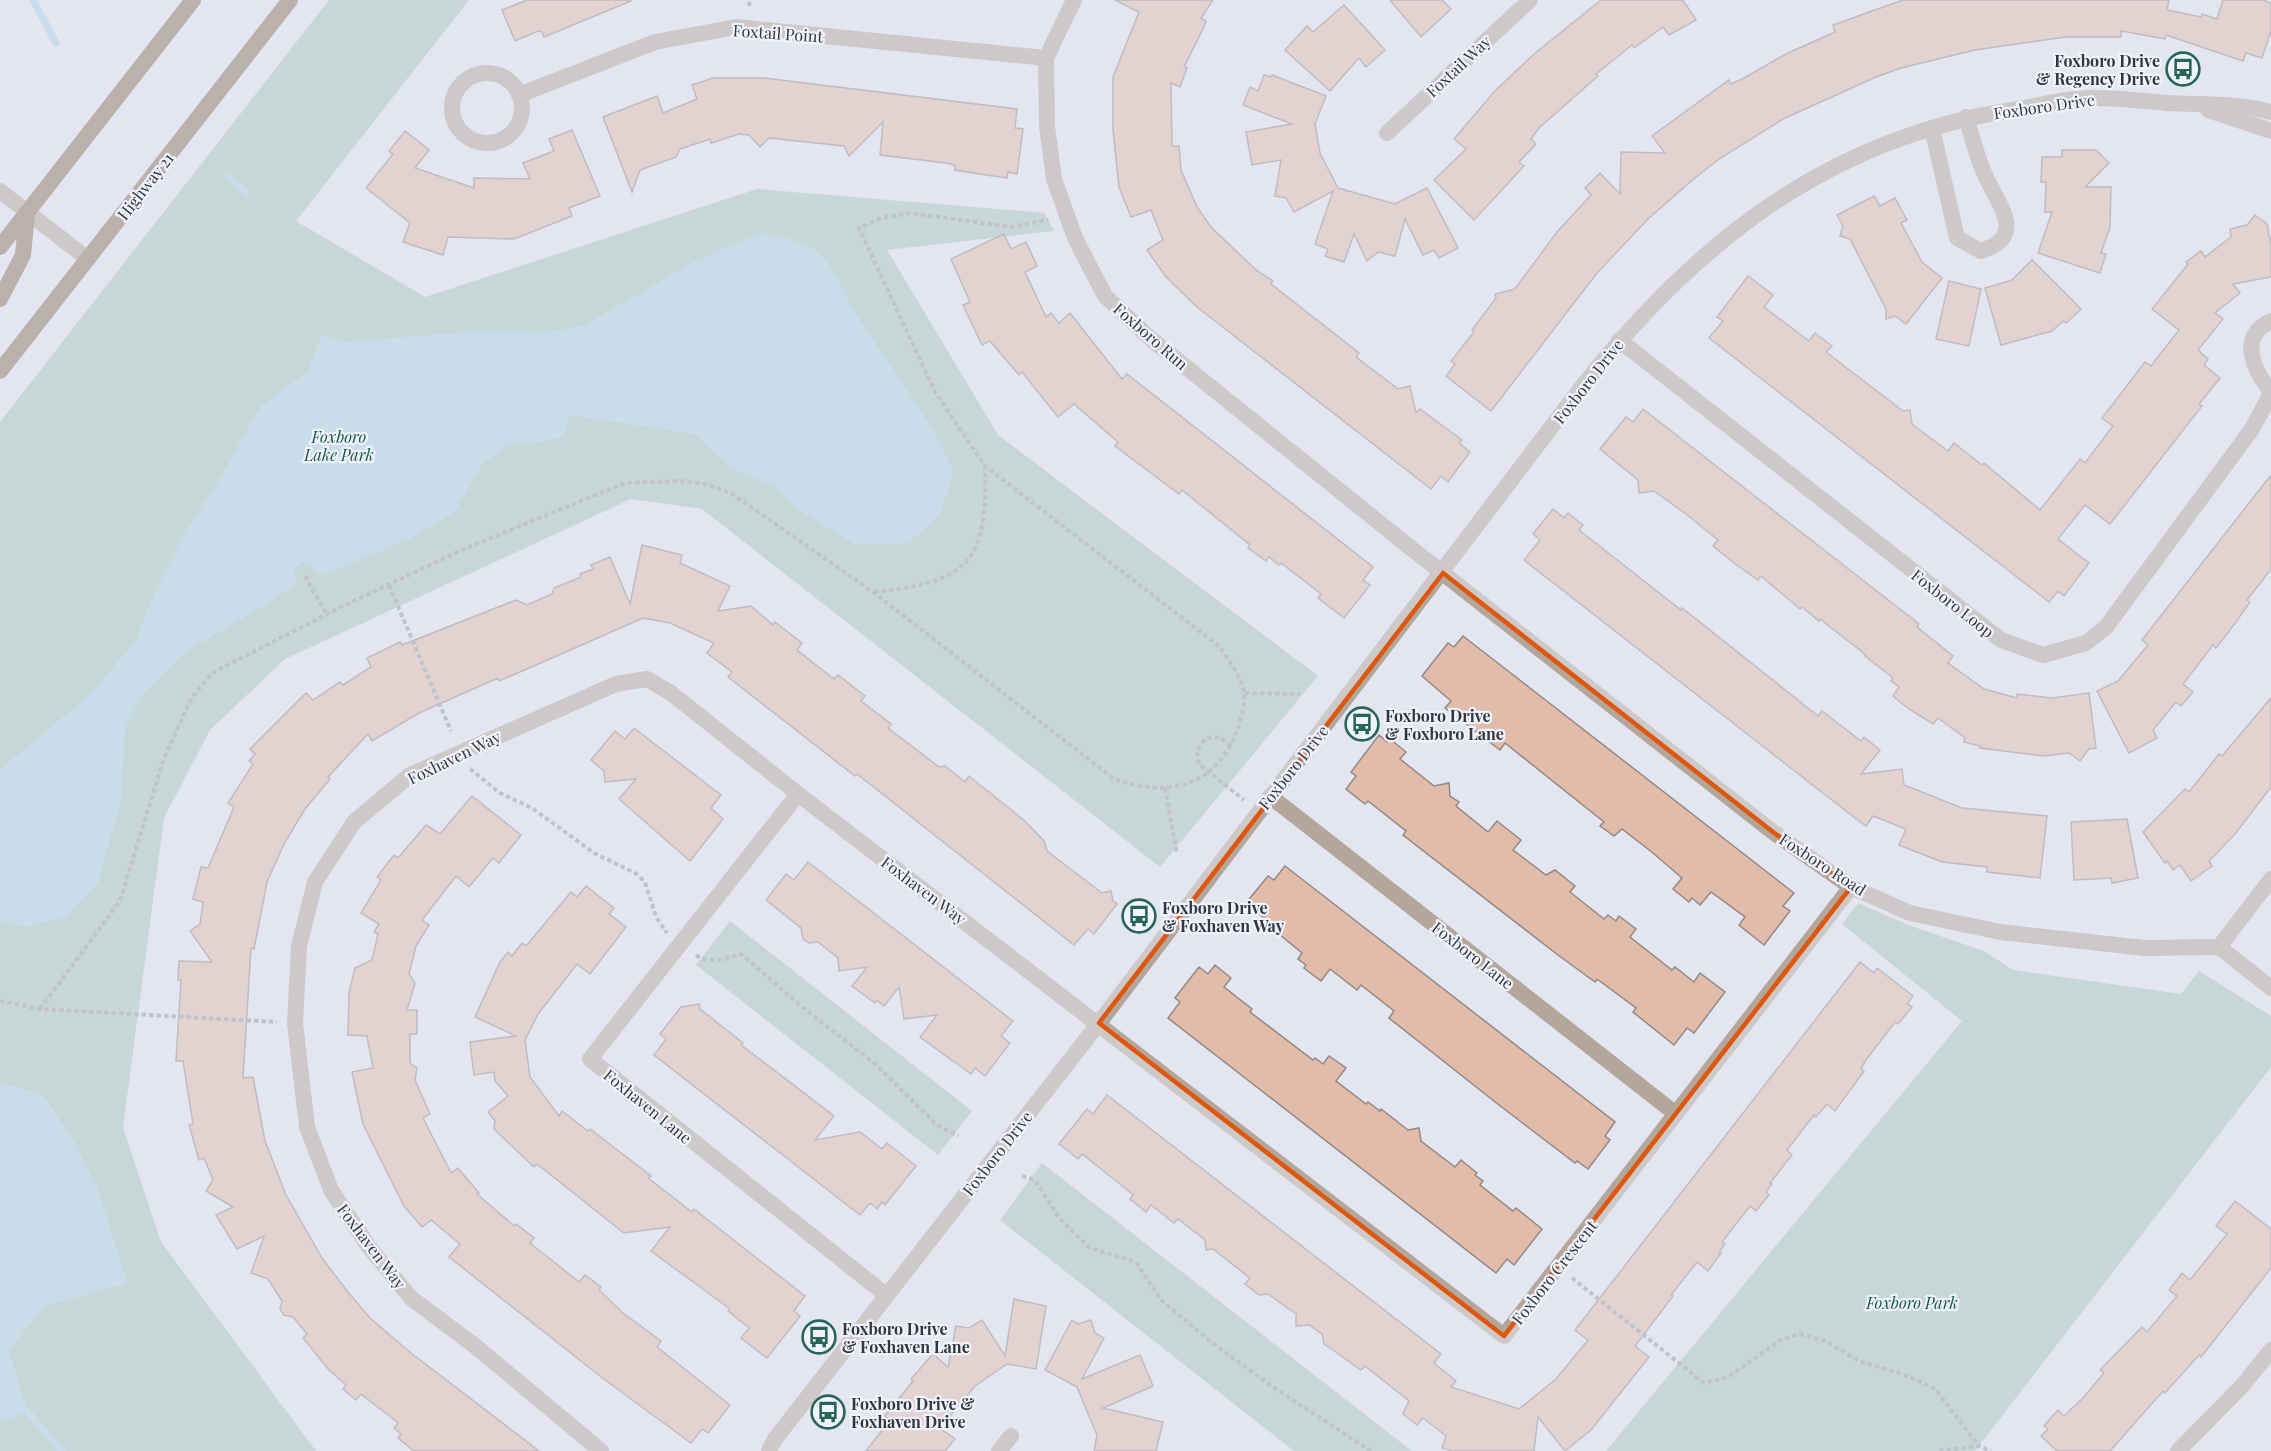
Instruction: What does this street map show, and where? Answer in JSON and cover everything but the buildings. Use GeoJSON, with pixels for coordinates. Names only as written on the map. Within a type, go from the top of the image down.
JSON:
{"type":"FeatureCollection","features":[{"type":"Feature","properties":{"kind":"main road"},"geometry":{"type":"LineString","coordinates":[[0,247],[193,0]]}},
{"type":"Feature","properties":{"kind":"main road","name":"Highway 21"},"geometry":{"type":"LineString","coordinates":[[0,371],[290,0]]}},
{"type":"Feature","properties":{"kind":"main road"},"geometry":{"type":"LineString","coordinates":[[0,299],[23,255],[27,212]]}},
{"type":"Feature","properties":{"kind":"street","name":"Foxboro Run"},"geometry":{"type":"LineString","coordinates":[[1074,0],[1046,58],[1047,126],[1054,179],[1075,238],[1105,296],[1151,339],[1443,573]]}},
{"type":"Feature","properties":{"kind":"street","name":"Foxtail Way"},"geometry":{"type":"LineString","coordinates":[[1387,133],[1523,2]]}},
{"type":"Feature","properties":{"kind":"street","name":"Foxtail Point"},"geometry":{"type":"LineString","coordinates":[[519,94],[655,42],[736,27],[1046,58]]}},
{"type":"Feature","properties":{"kind":"street"},"geometry":{"type":"LineString","coordinates":[[483,73],[505,78],[519,94],[521,118],[515,128],[496,142],[485,143],[473,140],[456,125],[452,102],[456,92],[472,76],[483,73]]}},
{"type":"Feature","properties":{"kind":"street","name":"Foxboro Drive"},"geometry":{"type":"LineString","coordinates":[[761,1451],[772,1445],[1099,1023],[1619,340],[1695,263],[1759,211],[1830,167],[1966,117],[2092,98],[2244,105],[2271,112]]}},
{"type":"Feature","properties":{"kind":"street","name":"Foxboro Drive"},"geometry":{"type":"LineString","coordinates":[[2193,104],[2271,131]]}},
{"type":"Feature","properties":{"kind":"street"},"geometry":{"type":"LineString","coordinates":[[1932,128],[1957,238],[1981,251],[1995,247],[2005,234],[2008,218],[1985,175],[1966,117]]}},
{"type":"Feature","properties":{"kind":"street"},"geometry":{"type":"LineString","coordinates":[[0,191],[88,259]]}},
{"type":"Feature","properties":{"kind":"street","name":"Foxboro Loop"},"geometry":{"type":"LineString","coordinates":[[1619,340],[2001,640],[2043,654],[2086,643],[2106,627],[2252,429],[2271,393],[2256,372],[2250,350],[2259,330],[2271,321]]}},
{"type":"Feature","properties":{"kind":"street","name":"Foxboro Road"},"geometry":{"type":"LineString","coordinates":[[1443,573],[1773,832],[1851,887],[1910,914],[2000,932],[2144,948],[2219,947]]}},
{"type":"Feature","properties":{"kind":"street","name":"Foxhaven Way"},"geometry":{"type":"LineString","coordinates":[[601,1451],[475,1346],[411,1298],[369,1247],[331,1190],[307,1127],[295,1023],[299,946],[315,882],[354,822],[410,775],[616,684],[647,679],[671,693],[798,794],[1099,1023]]}},
{"type":"Feature","properties":{"kind":"street","name":"Foxhaven Lane"},"geometry":{"type":"LineString","coordinates":[[798,794],[590,1059],[886,1295]]}},
{"type":"Feature","properties":{"kind":"street","name":"Foxboro Lane"},"geometry":{"type":"LineString","coordinates":[[1270,796],[1676,1114]]}},
{"type":"Feature","properties":{"kind":"street"},"geometry":{"type":"LineString","coordinates":[[2271,879],[2219,947],[2271,988]]}},
{"type":"Feature","properties":{"kind":"street","name":"Foxboro Crescent"},"geometry":{"type":"LineString","coordinates":[[1099,1023],[1504,1336],[1851,887]]}},
{"type":"Feature","properties":{"kind":"street"},"geometry":{"type":"LineString","coordinates":[[2178,1451],[2243,1385],[2271,1350]]}},
{"type":"Feature","properties":{"kind":"street"},"geometry":{"type":"LineString","coordinates":[[999,1451],[1011,1436]]}},
{"type":"Feature","properties":{"kind":"path"},"geometry":{"type":"LineString","coordinates":[[749,6],[750,0]]}},
{"type":"Feature","properties":{"kind":"path"},"geometry":{"type":"LineString","coordinates":[[40,1009],[120,901],[164,758],[192,697],[212,673],[464,549],[625,483],[680,481],[705,484],[731,493],[873,592],[1114,779],[1137,787],[1165,788],[1190,783],[1210,774],[1231,746],[1241,719],[1245,693],[1234,668],[1220,647],[985,466],[935,392],[859,228],[881,218],[910,213],[1011,227],[1055,218]]}},
{"type":"Feature","properties":{"kind":"path"},"geometry":{"type":"LineString","coordinates":[[873,592],[917,588],[939,581],[958,570],[973,553],[984,528],[987,510],[985,466]]}},
{"type":"Feature","properties":{"kind":"path"},"geometry":{"type":"LineString","coordinates":[[305,576],[327,615]]}},
{"type":"Feature","properties":{"kind":"path"},"geometry":{"type":"LineString","coordinates":[[389,585],[451,731]]}},
{"type":"Feature","properties":{"kind":"path"},"geometry":{"type":"LineString","coordinates":[[1245,693],[1300,694]]}},
{"type":"Feature","properties":{"kind":"path"},"geometry":{"type":"LineString","coordinates":[[1210,774],[1199,764],[1197,750],[1206,738],[1220,737],[1231,746]]}},
{"type":"Feature","properties":{"kind":"path"},"geometry":{"type":"LineString","coordinates":[[467,766],[500,793],[531,808],[594,853],[635,873],[645,882],[656,917],[667,934]]}},
{"type":"Feature","properties":{"kind":"path"},"geometry":{"type":"LineString","coordinates":[[1165,788],[1177,854]]}},
{"type":"Feature","properties":{"kind":"path"},"geometry":{"type":"LineString","coordinates":[[696,955],[701,959],[721,960],[741,954],[806,1010],[874,1063],[937,1125],[958,1136]]}},
{"type":"Feature","properties":{"kind":"path"},"geometry":{"type":"LineString","coordinates":[[0,1001],[40,1009],[295,1023]]}},
{"type":"Feature","properties":{"kind":"path"},"geometry":{"type":"LineString","coordinates":[[1022,1176],[1035,1180],[1060,1219],[1090,1248],[1136,1262],[1161,1300],[1211,1342],[1282,1393],[1369,1450]]}},
{"type":"Feature","properties":{"kind":"path"},"geometry":{"type":"LineString","coordinates":[[1572,1278],[1704,1383],[1728,1377],[1781,1340],[1800,1334],[1825,1341],[1859,1361],[1908,1376],[1935,1389],[1979,1446],[1991,1451]]}},
{"type":"Feature","properties":{"kind":"path"},"geometry":{"type":"LineString","coordinates":[[1939,1451],[1979,1446]]}},
{"type":"Feature","properties":{"kind":"highlighted area"},"geometry":{"type":"Polygon","coordinates":[[[1443,573],[1773,832],[1851,887],[1504,1336],[1099,1023],[1443,573]]]}},
{"type":"Feature","properties":{"kind":"green space","name":"Foxboro Lake Park"},"geometry":{"type":"Polygon","coordinates":[[[329,0],[469,0],[296,221],[425,297],[757,189],[1045,213],[1054,231],[887,250],[998,435],[1318,676],[1160,867],[702,509],[631,499],[285,659],[210,730],[164,818],[123,1127],[161,1242],[316,1451],[0,1451],[0,1423],[27,1411],[8,1350],[46,1305],[127,1283],[97,1189],[74,1143],[43,1095],[0,1083],[0,422],[329,0]]]}},
{"type":"Feature","properties":{"kind":"green space","name":"Foxboro Park"},"geometry":{"type":"Polygon","coordinates":[[[1858,903],[1908,925],[1984,951],[2013,970],[2181,994],[2199,971],[2271,1016],[2271,1067],[1975,1451],[1606,1451],[1962,1021],[1842,924],[1858,903]]]}},
{"type":"Feature","properties":{"kind":"green space"},"geometry":{"type":"Polygon","coordinates":[[[730,921],[972,1111],[938,1155],[696,965],[730,921]]]}},
{"type":"Feature","properties":{"kind":"green space"},"geometry":{"type":"Polygon","coordinates":[[[1042,1163],[1412,1451],[1294,1451],[1000,1220],[1042,1163]]]}},
{"type":"Feature","properties":{"kind":"water"},"geometry":{"type":"Polygon","coordinates":[[[761,232],[802,243],[813,249],[834,272],[858,317],[933,431],[954,472],[939,516],[908,543],[856,545],[796,508],[775,487],[729,467],[694,434],[570,415],[562,437],[533,444],[508,444],[481,466],[455,512],[410,539],[320,576],[312,565],[303,562],[296,567],[293,575],[298,583],[185,652],[141,696],[125,729],[121,799],[99,881],[65,918],[24,927],[0,920],[0,769],[86,698],[135,642],[152,598],[184,533],[219,480],[261,406],[307,372],[322,334],[344,342],[478,331],[547,332],[583,326],[697,260],[761,232]]]}},
{"type":"Feature","properties":{"kind":"water"},"geometry":{"type":"Polygon","coordinates":[[[0,1083],[43,1095],[74,1143],[97,1189],[127,1283],[47,1305],[8,1350],[27,1411],[0,1423],[0,1083]]]}},
{"type":"Feature","properties":{"kind":"waterway"},"geometry":{"type":"LineString","coordinates":[[33,0],[56,43]]}},
{"type":"Feature","properties":{"kind":"waterway"},"geometry":{"type":"LineString","coordinates":[[227,175],[246,192]]}},
{"type":"Feature","properties":{"kind":"waterway"},"geometry":{"type":"LineString","coordinates":[[27,1411],[62,1451]]}},
{"type":"Feature","properties":{"kind":"place","name":"Foxboro Drive & Regency Drive"},"geometry":{"type":"Point","coordinates":[2183,69]}},
{"type":"Feature","properties":{"kind":"place","name":"Foxboro Drive & Foxboro Lane"},"geometry":{"type":"Point","coordinates":[1362,724]}},
{"type":"Feature","properties":{"kind":"place","name":"Foxboro Drive & Foxhaven Way"},"geometry":{"type":"Point","coordinates":[1139,916]}},
{"type":"Feature","properties":{"kind":"place","name":"Foxboro Drive & Foxhaven Lane"},"geometry":{"type":"Point","coordinates":[819,1337]}},
{"type":"Feature","properties":{"kind":"place","name":"Foxboro Drive & Foxhaven Drive"},"geometry":{"type":"Point","coordinates":[828,1412]}}]}
